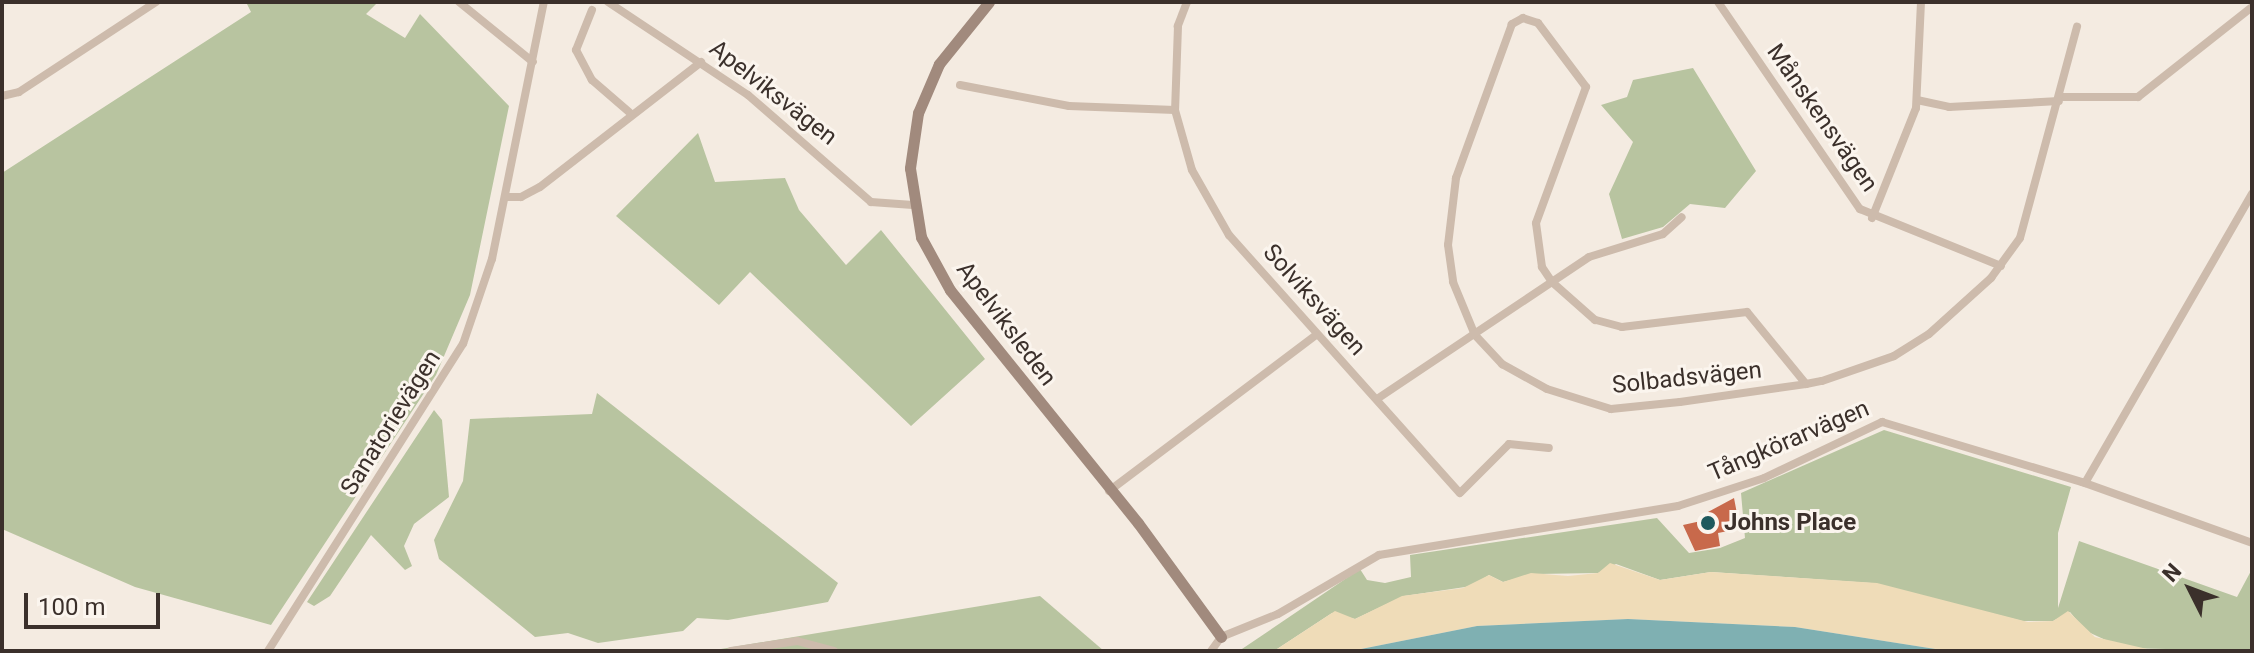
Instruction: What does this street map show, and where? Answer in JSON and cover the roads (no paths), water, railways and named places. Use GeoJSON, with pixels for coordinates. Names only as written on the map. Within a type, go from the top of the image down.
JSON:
{"type":"FeatureCollection","features":[{"type":"Feature","properties":{"kind":"street"},"geometry":{"type":"LineString","coordinates":[[2,96],[19,92],[156,2]]}},
{"type":"Feature","properties":{"kind":"street"},"geometry":{"type":"LineString","coordinates":[[459,2],[533,62]]}},
{"type":"Feature","properties":{"kind":"street","name":"Sanatorievägen"},"geometry":{"type":"LineString","coordinates":[[268,651],[463,344],[486,281],[544,2]]}},
{"type":"Feature","properties":{"kind":"street","name":"Apelviksvägen"},"geometry":{"type":"LineString","coordinates":[[608,2],[701,62],[793,129],[871,202],[913,205]]}},
{"type":"Feature","properties":{"kind":"street","name":"Apelviksleden"},"geometry":{"type":"LineString","coordinates":[[989,2],[926,88],[912,138],[913,205],[928,253],[950,290],[1221,637]]}},
{"type":"Feature","properties":{"kind":"street","name":"Solviksvägen"},"geometry":{"type":"LineString","coordinates":[[1187,2],[1178,26],[1175,110],[1187,160],[1214,214],[1316,335],[1460,493],[1509,444],[1549,448]]}},
{"type":"Feature","properties":{"kind":"street","name":"Månskensvägen"},"geometry":{"type":"LineString","coordinates":[[1718,2],[1847,194],[1872,218],[2001,266]]}},
{"type":"Feature","properties":{"kind":"street"},"geometry":{"type":"LineString","coordinates":[[1872,218],[1917,100],[1921,2]]}},
{"type":"Feature","properties":{"kind":"street"},"geometry":{"type":"LineString","coordinates":[[1917,100],[1949,107],[2138,97],[2252,7]]}},
{"type":"Feature","properties":{"kind":"street"},"geometry":{"type":"LineString","coordinates":[[592,10],[576,50],[592,80],[629,112]]}},
{"type":"Feature","properties":{"kind":"street","name":"Solbadsvägen"},"geometry":{"type":"LineString","coordinates":[[1552,282],[1542,267],[1536,223],[1586,87],[1543,28],[1523,18],[1508,31],[1451,202],[1450,271],[1475,335],[1519,375],[1611,409],[1806,384],[1905,351],[2001,266],[2025,227],[2077,27]]}},
{"type":"Feature","properties":{"kind":"street"},"geometry":{"type":"LineString","coordinates":[[505,197],[534,191],[629,112],[701,62]]}},
{"type":"Feature","properties":{"kind":"street"},"geometry":{"type":"LineString","coordinates":[[960,85],[1069,106],[1175,110]]}},
{"type":"Feature","properties":{"kind":"street"},"geometry":{"type":"LineString","coordinates":[[2085,483],[2252,194]]}},
{"type":"Feature","properties":{"kind":"street"},"geometry":{"type":"LineString","coordinates":[[1377,399],[1597,253],[1663,234],[1682,217]]}},
{"type":"Feature","properties":{"kind":"street"},"geometry":{"type":"LineString","coordinates":[[1552,282],[1595,320],[1622,327],[1747,312],[1806,384]]}},
{"type":"Feature","properties":{"kind":"street"},"geometry":{"type":"LineString","coordinates":[[1109,491],[1316,335]]}},
{"type":"Feature","properties":{"kind":"street","name":"Tångkörarvägen"},"geometry":{"type":"LineString","coordinates":[[1221,637],[1278,614],[1379,555],[1678,506],[1764,478],[1882,422],[2085,483],[2252,543]]}},
{"type":"Feature","properties":{"kind":"street"},"geometry":{"type":"LineString","coordinates":[[1211,651],[1221,637]]}},
{"type":"Feature","properties":{"kind":"street"},"geometry":{"type":"LineString","coordinates":[[731,651],[797,641],[834,651]]}},
{"type":"Feature","properties":{"kind":"water"},"geometry":{"type":"Polygon","coordinates":[[[1628,619],[1795,627],[1948,651],[1351,651],[1477,626],[1628,619]]]}},
{"type":"Feature","properties":{"kind":"place","name":"Johns Place"},"geometry":{"type":"Point","coordinates":[1708,523]}}]}
